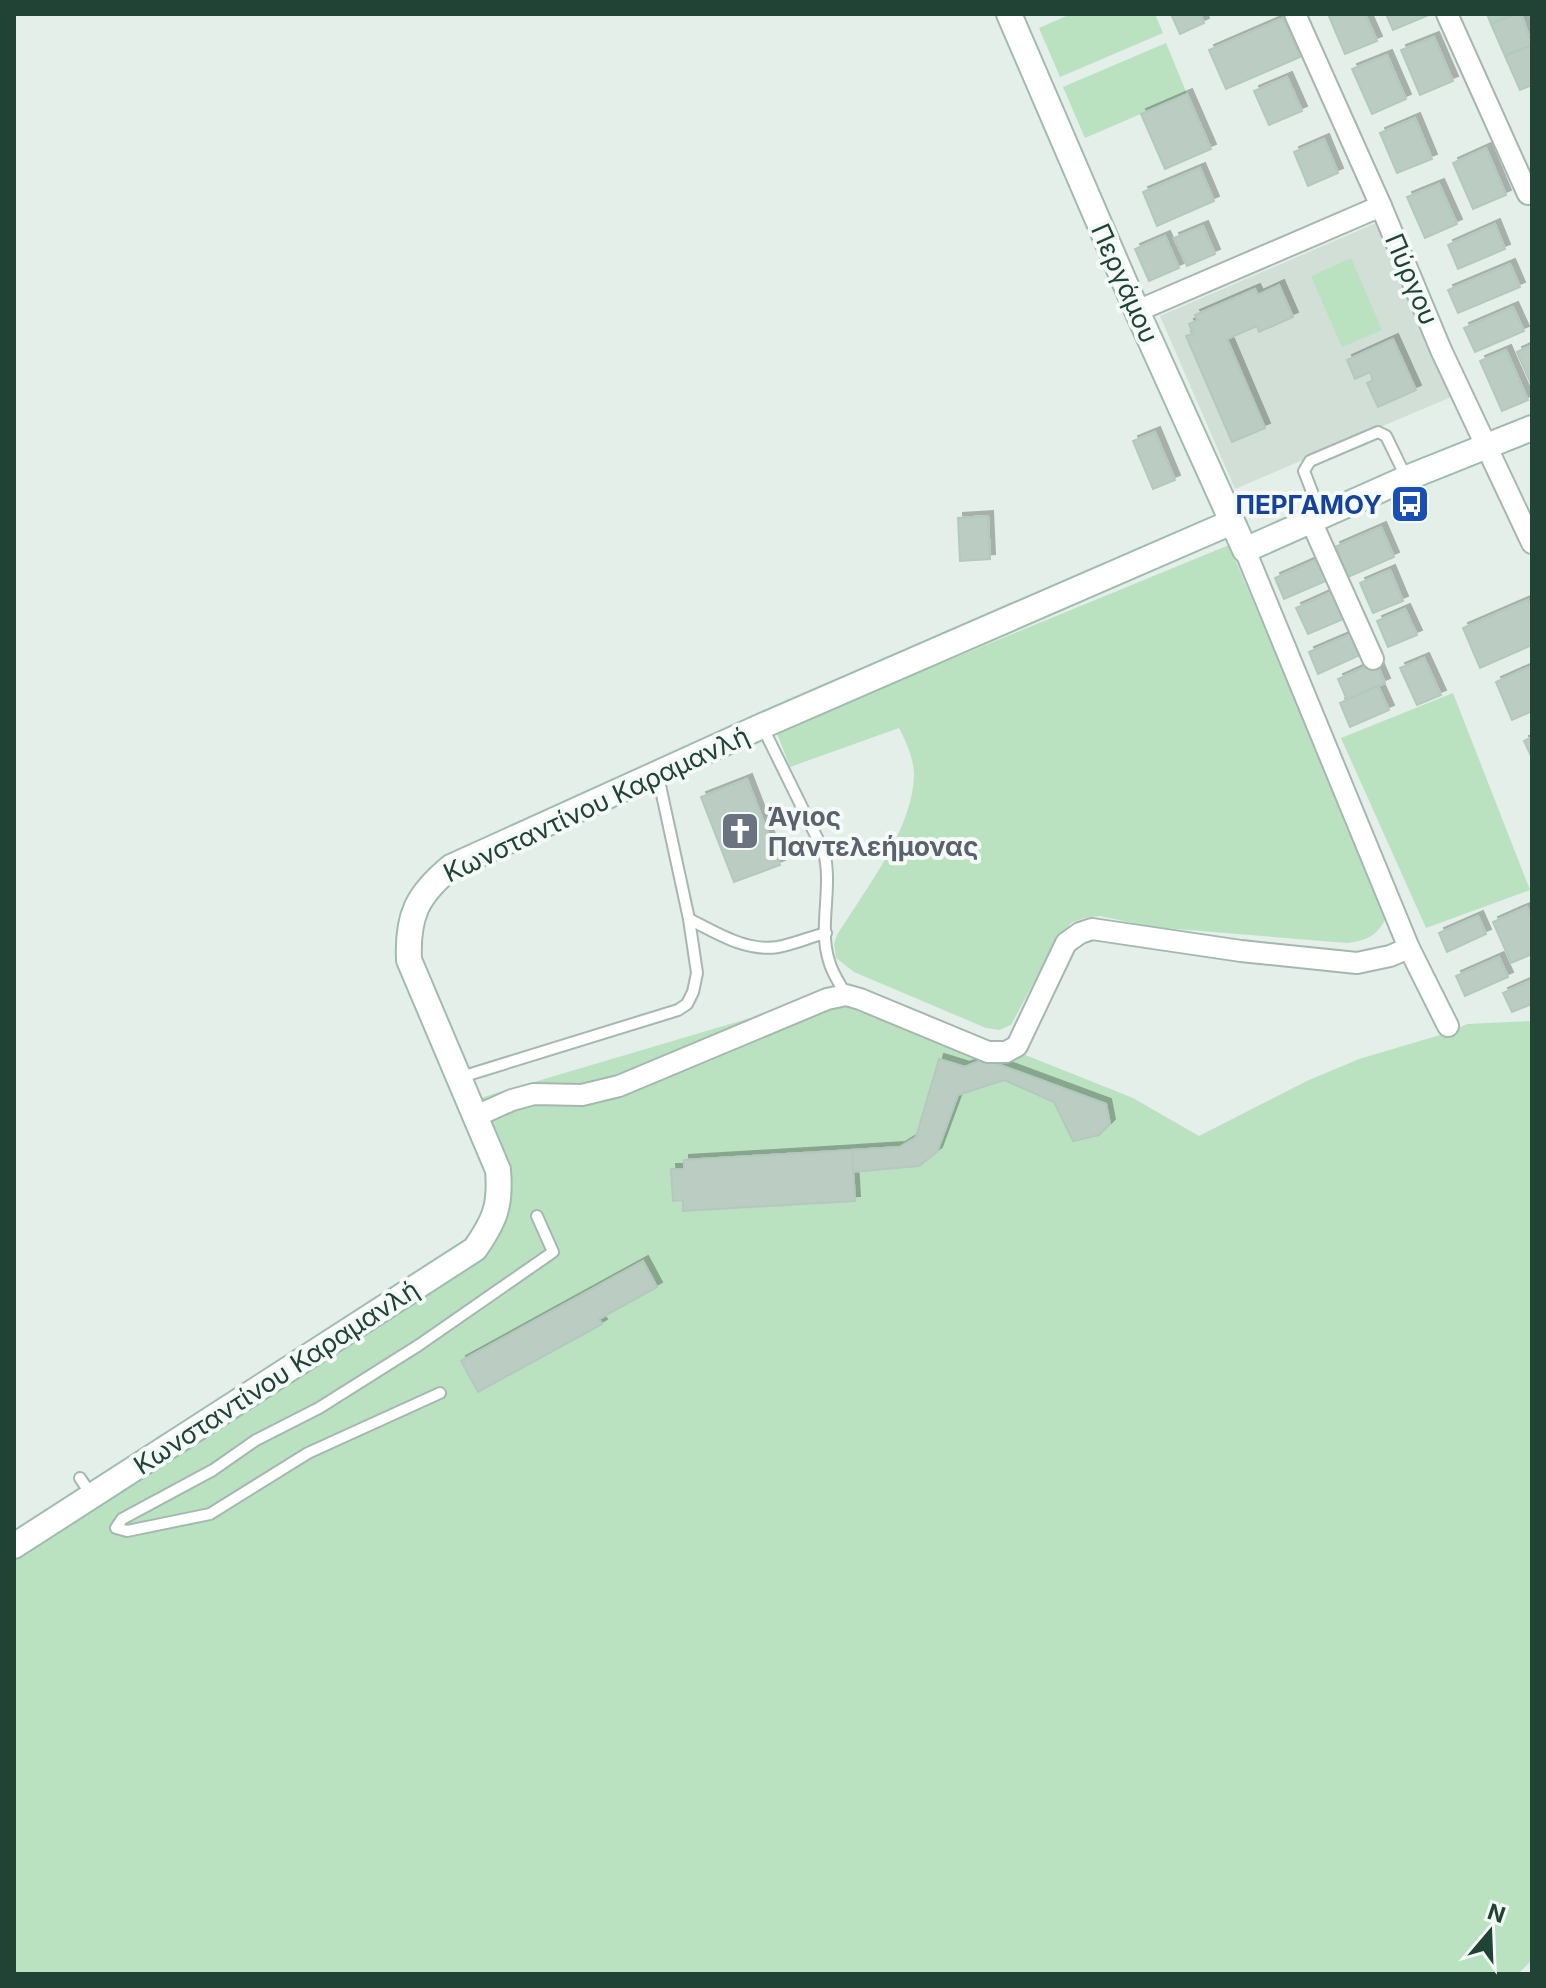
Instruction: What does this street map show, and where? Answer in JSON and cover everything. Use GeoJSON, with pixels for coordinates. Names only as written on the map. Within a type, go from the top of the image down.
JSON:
{"type":"FeatureCollection","features":[{"type":"Feature","properties":{"kind":"street","name":"Περγάμου"},"geometry":{"type":"LineString","coordinates":[[1009,14],[1137,311],[1245,550]]}},
{"type":"Feature","properties":{"kind":"street","name":"Πύργου"},"geometry":{"type":"LineString","coordinates":[[1295,14],[1441,350],[1532,543]]}},
{"type":"Feature","properties":{"kind":"street"},"geometry":{"type":"LineString","coordinates":[[1447,14],[1528,194]]}},
{"type":"Feature","properties":{"kind":"street"},"geometry":{"type":"LineString","coordinates":[[1137,311],[1381,206]]}},
{"type":"Feature","properties":{"kind":"street"},"geometry":{"type":"LineString","coordinates":[[1448,1026],[1409,948],[1245,550],[1407,478],[1532,428]]}},
{"type":"Feature","properties":{"kind":"street"},"geometry":{"type":"LineString","coordinates":[[1316,519],[1373,659]]}},
{"type":"Feature","properties":{"kind":"street","name":"Κωνσταντίνου Καραμανλή"},"geometry":{"type":"LineString","coordinates":[[14,1546],[86,1487],[475,1249],[498,1210],[498,1170],[409,960],[408,932],[415,909],[428,886],[451,867],[762,726],[1232,522]]}},
{"type":"Feature","properties":{"kind":"street"},"geometry":{"type":"LineString","coordinates":[[474,1117],[534,1094],[582,1095],[619,1086],[827,999],[846,995],[988,1052],[1006,1052],[1017,1046],[1066,943],[1092,929],[1241,951],[1357,963],[1390,956],[1409,948]]}},
{"type":"Feature","properties":{"kind":"lane"},"geometry":{"type":"LineString","coordinates":[[1316,519],[1305,467],[1310,461],[1373,433],[1382,433],[1407,478]]}},
{"type":"Feature","properties":{"kind":"lane"},"geometry":{"type":"LineString","coordinates":[[762,726],[824,852],[829,872],[828,960],[846,995]]}},
{"type":"Feature","properties":{"kind":"lane"},"geometry":{"type":"LineString","coordinates":[[458,1078],[678,1010],[687,1004],[697,973],[689,919],[657,774]]}},
{"type":"Feature","properties":{"kind":"lane"},"geometry":{"type":"LineString","coordinates":[[689,919],[731,940],[756,948],[778,947],[826,933]]}},
{"type":"Feature","properties":{"kind":"lane"},"geometry":{"type":"LineString","coordinates":[[440,1393],[308,1453],[210,1514],[127,1531],[116,1528],[122,1519],[213,1470],[256,1440],[319,1408],[541,1261],[553,1252],[537,1216]]}},
{"type":"Feature","properties":{"kind":"shaded area"},"geometry":{"type":"Polygon","coordinates":[[[1376,223],[1451,397],[1235,489],[1160,316],[1376,223]]]}},
{"type":"Feature","properties":{"kind":"green space"},"geometry":{"type":"Polygon","coordinates":[[[1071,14],[1155,14],[1163,33],[1060,77],[1039,28],[1071,14]]]}},
{"type":"Feature","properties":{"kind":"green space"},"geometry":{"type":"Polygon","coordinates":[[[1166,43],[1187,94],[1085,138],[1063,87],[1166,43]]]}},
{"type":"Feature","properties":{"kind":"green space"},"geometry":{"type":"Polygon","coordinates":[[[1351,258],[1382,330],[1342,347],[1311,276],[1351,258]]]}},
{"type":"Feature","properties":{"kind":"green space"},"geometry":{"type":"Polygon","coordinates":[[[1229,545],[1387,916],[1380,928],[1367,938],[1347,943],[1152,927],[1100,916],[1084,918],[1071,923],[1059,936],[1011,1025],[999,1030],[986,1028],[854,972],[836,958],[834,944],[837,935],[886,858],[905,816],[912,796],[914,775],[911,757],[899,728],[790,767],[776,731],[1229,545]]]}},
{"type":"Feature","properties":{"kind":"green space"},"geometry":{"type":"Polygon","coordinates":[[[1453,693],[1530,890],[1426,928],[1341,738],[1453,693]]]}},
{"type":"Feature","properties":{"kind":"green space"},"geometry":{"type":"Polygon","coordinates":[[[855,987],[1133,1098],[1199,1136],[1309,1080],[1359,1059],[1467,1024],[1532,1021],[1532,1960],[1518,1974],[14,1974],[14,1560],[488,1253],[508,1214],[505,1155],[480,1098],[855,987]]]}},
{"type":"Feature","properties":{"kind":"building"},"geometry":{"type":"Polygon","coordinates":[[[1171,14],[1200,14],[1204,23],[1180,34],[1171,14]]]}},
{"type":"Feature","properties":{"kind":"building"},"geometry":{"type":"Polygon","coordinates":[[[1328,14],[1365,14],[1377,41],[1345,54],[1328,14]]]}},
{"type":"Feature","properties":{"kind":"building"},"geometry":{"type":"Polygon","coordinates":[[[1386,14],[1431,14],[1393,30],[1386,14]]]}},
{"type":"Feature","properties":{"kind":"building"},"geometry":{"type":"Polygon","coordinates":[[[1487,14],[1516,14],[1491,24],[1487,14]]]}},
{"type":"Feature","properties":{"kind":"building"},"geometry":{"type":"Polygon","coordinates":[[[1521,14],[1532,45],[1505,56],[1491,24],[1521,14]]]}},
{"type":"Feature","properties":{"kind":"building"},"geometry":{"type":"Polygon","coordinates":[[[1283,18],[1300,57],[1226,89],[1209,50],[1283,18]]]}},
{"type":"Feature","properties":{"kind":"building"},"geometry":{"type":"Polygon","coordinates":[[[1434,37],[1453,81],[1420,95],[1401,50],[1434,37]]]}},
{"type":"Feature","properties":{"kind":"building"},"geometry":{"type":"Polygon","coordinates":[[[1532,45],[1532,85],[1520,90],[1505,56],[1532,45]]]}},
{"type":"Feature","properties":{"kind":"building"},"geometry":{"type":"Polygon","coordinates":[[[1387,55],[1406,99],[1372,114],[1352,69],[1387,55]]]}},
{"type":"Feature","properties":{"kind":"building"},"geometry":{"type":"Polygon","coordinates":[[[1287,77],[1302,111],[1269,125],[1254,91],[1287,77]]]}},
{"type":"Feature","properties":{"kind":"building"},"geometry":{"type":"Polygon","coordinates":[[[1187,94],[1211,149],[1165,169],[1141,114],[1187,94]]]}},
{"type":"Feature","properties":{"kind":"building"},"geometry":{"type":"Polygon","coordinates":[[[1415,118],[1432,159],[1397,173],[1380,133],[1415,118]]]}},
{"type":"Feature","properties":{"kind":"building"},"geometry":{"type":"Polygon","coordinates":[[[1324,139],[1338,173],[1308,186],[1294,152],[1324,139]]]}},
{"type":"Feature","properties":{"kind":"building"},"geometry":{"type":"Polygon","coordinates":[[[1486,148],[1506,195],[1473,209],[1453,163],[1486,148]]]}},
{"type":"Feature","properties":{"kind":"building"},"geometry":{"type":"Polygon","coordinates":[[[1200,168],[1214,201],[1157,226],[1143,192],[1200,168]]]}},
{"type":"Feature","properties":{"kind":"building"},"geometry":{"type":"Polygon","coordinates":[[[1439,184],[1457,224],[1425,238],[1407,197],[1439,184]]]}},
{"type":"Feature","properties":{"kind":"building"},"geometry":{"type":"Polygon","coordinates":[[[1495,224],[1505,249],[1458,269],[1448,245],[1495,224]]]}},
{"type":"Feature","properties":{"kind":"building"},"geometry":{"type":"Polygon","coordinates":[[[1203,226],[1215,254],[1187,266],[1174,238],[1203,226]]]}},
{"type":"Feature","properties":{"kind":"building"},"geometry":{"type":"Polygon","coordinates":[[[1165,236],[1179,268],[1149,281],[1135,249],[1165,236]]]}},
{"type":"Feature","properties":{"kind":"building"},"geometry":{"type":"Polygon","coordinates":[[[1510,264],[1520,287],[1458,313],[1448,290],[1510,264]]]}},
{"type":"Feature","properties":{"kind":"building"},"geometry":{"type":"Polygon","coordinates":[[[1279,285],[1293,317],[1259,332],[1257,326],[1227,339],[1265,428],[1232,442],[1186,336],[1193,334],[1189,324],[1198,320],[1195,315],[1255,289],[1258,295],[1279,285]]]}},
{"type":"Feature","properties":{"kind":"building"},"geometry":{"type":"Polygon","coordinates":[[[1513,307],[1524,331],[1475,352],[1464,328],[1513,307]]]}},
{"type":"Feature","properties":{"kind":"building"},"geometry":{"type":"Polygon","coordinates":[[[1393,339],[1416,390],[1378,407],[1367,383],[1373,380],[1370,372],[1355,379],[1347,360],[1393,339]]]}},
{"type":"Feature","properties":{"kind":"building"},"geometry":{"type":"Polygon","coordinates":[[[1532,345],[1532,386],[1517,352],[1532,345]]]}},
{"type":"Feature","properties":{"kind":"building"},"geometry":{"type":"Polygon","coordinates":[[[1506,350],[1528,400],[1502,411],[1480,361],[1506,350]]]}},
{"type":"Feature","properties":{"kind":"building"},"geometry":{"type":"Polygon","coordinates":[[[1155,432],[1175,480],[1153,489],[1133,441],[1155,432]]]}},
{"type":"Feature","properties":{"kind":"building"},"geometry":{"type":"Polygon","coordinates":[[[988,516],[990,559],[960,561],[958,518],[988,516]]]}},
{"type":"Feature","properties":{"kind":"building"},"geometry":{"type":"Polygon","coordinates":[[[1381,527],[1394,557],[1348,577],[1335,547],[1381,527]]]}},
{"type":"Feature","properties":{"kind":"building"},"geometry":{"type":"Polygon","coordinates":[[[1325,556],[1335,577],[1284,599],[1275,578],[1325,556]]]}},
{"type":"Feature","properties":{"kind":"building"},"geometry":{"type":"Polygon","coordinates":[[[1390,570],[1403,601],[1373,613],[1360,583],[1390,570]]]}},
{"type":"Feature","properties":{"kind":"building"},"geometry":{"type":"Polygon","coordinates":[[[1336,590],[1348,617],[1308,634],[1296,608],[1336,590]]]}},
{"type":"Feature","properties":{"kind":"building"},"geometry":{"type":"Polygon","coordinates":[[[1528,600],[1532,609],[1532,645],[1480,668],[1463,628],[1528,600]]]}},
{"type":"Feature","properties":{"kind":"building"},"geometry":{"type":"Polygon","coordinates":[[[1405,609],[1417,635],[1388,647],[1377,621],[1405,609]]]}},
{"type":"Feature","properties":{"kind":"building"},"geometry":{"type":"Polygon","coordinates":[[[1351,634],[1360,655],[1318,674],[1309,652],[1351,634]]]}},
{"type":"Feature","properties":{"kind":"building"},"geometry":{"type":"Polygon","coordinates":[[[1424,658],[1441,695],[1417,705],[1400,668],[1424,658]]]}},
{"type":"Feature","properties":{"kind":"building"},"geometry":{"type":"Polygon","coordinates":[[[1376,662],[1385,683],[1347,700],[1338,679],[1376,662]]]}},
{"type":"Feature","properties":{"kind":"building"},"geometry":{"type":"Polygon","coordinates":[[[1532,666],[1532,711],[1512,720],[1496,682],[1532,666]]]}},
{"type":"Feature","properties":{"kind":"building"},"geometry":{"type":"Polygon","coordinates":[[[1378,686],[1389,710],[1350,727],[1340,703],[1378,686]]]}},
{"type":"Feature","properties":{"kind":"building"},"geometry":{"type":"Polygon","coordinates":[[[1532,737],[1532,758],[1524,741],[1532,737]]]}},
{"type":"Feature","properties":{"kind":"building","name":"Άγιος Παντελεήμονας"},"geometry":{"type":"Polygon","coordinates":[[[747,779],[780,865],[734,882],[701,797],[747,779]]]}},
{"type":"Feature","properties":{"kind":"building"},"geometry":{"type":"Polygon","coordinates":[[[1527,907],[1532,919],[1532,954],[1511,963],[1493,922],[1527,907]]]}},
{"type":"Feature","properties":{"kind":"building"},"geometry":{"type":"Polygon","coordinates":[[[1478,916],[1486,934],[1447,952],[1439,933],[1478,916]]]}},
{"type":"Feature","properties":{"kind":"building"},"geometry":{"type":"Polygon","coordinates":[[[1499,957],[1508,977],[1465,996],[1456,976],[1499,957]]]}},
{"type":"Feature","properties":{"kind":"building"},"geometry":{"type":"Polygon","coordinates":[[[1532,980],[1532,1004],[1512,1012],[1503,993],[1532,980]]]}},
{"type":"Feature","properties":{"kind":"building"},"geometry":{"type":"Polygon","coordinates":[[[939,1059],[965,1067],[984,1059],[1106,1104],[1110,1124],[1099,1135],[1073,1141],[1054,1102],[1004,1080],[958,1095],[937,1152],[919,1166],[853,1172],[852,1150],[900,1147],[916,1137],[939,1059]]]}},
{"type":"Feature","properties":{"kind":"building"},"geometry":{"type":"Polygon","coordinates":[[[852,1150],[855,1201],[683,1211],[683,1200],[673,1201],[671,1169],[684,1169],[684,1160],[852,1150]]]}},
{"type":"Feature","properties":{"kind":"building"},"geometry":{"type":"Polygon","coordinates":[[[643,1261],[657,1287],[599,1319],[602,1324],[478,1392],[461,1361],[643,1261]]]}},
{"type":"Feature","properties":{"kind":"place","name":"ΠΕΡΓΑΜΟΥ"},"geometry":{"type":"Point","coordinates":[1410,504]}},
{"type":"Feature","properties":{"kind":"place","name":"Άγιος Παντελεήμονας"},"geometry":{"type":"Point","coordinates":[740,831]}}]}
